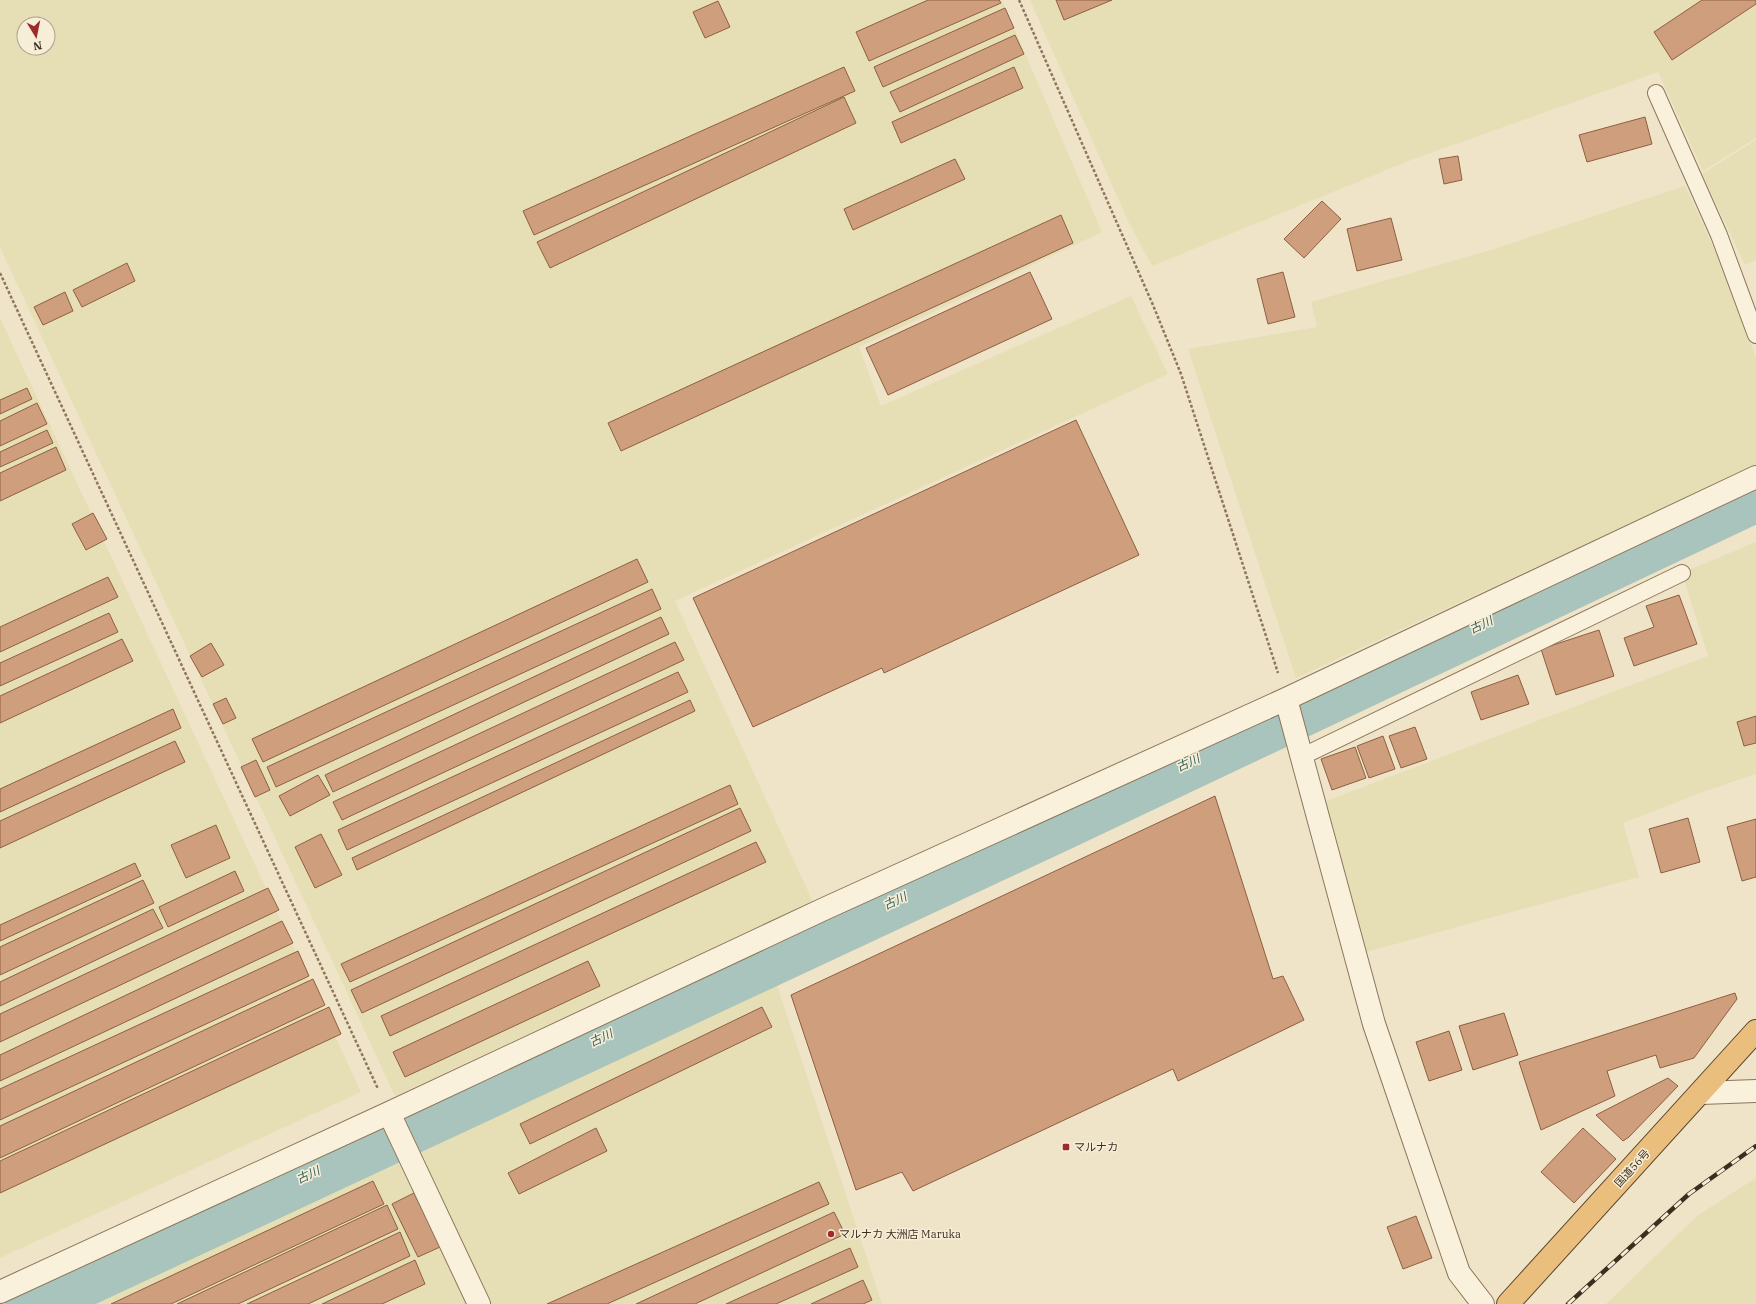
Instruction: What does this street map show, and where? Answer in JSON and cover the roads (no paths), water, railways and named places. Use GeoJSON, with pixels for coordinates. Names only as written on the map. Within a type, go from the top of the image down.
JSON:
{"type":"FeatureCollection","features":[{"type":"Feature","properties":{"kind":"highway","name":"国道56号"},"geometry":{"type":"LineString","coordinates":[[1508,1304],[1756,1031]]}},
{"type":"Feature","properties":{"kind":"street"},"geometry":{"type":"LineString","coordinates":[[0,1292],[389,1113],[824,909],[1288,704],[1756,477]]}},
{"type":"Feature","properties":{"kind":"street"},"geometry":{"type":"LineString","coordinates":[[1288,704],[1298,748],[1374,1024],[1459,1273],[1483,1304]]}},
{"type":"Feature","properties":{"kind":"street"},"geometry":{"type":"LineString","coordinates":[[1701,1093],[1756,1091]]}},
{"type":"Feature","properties":{"kind":"street"},"geometry":{"type":"LineString","coordinates":[[389,1113],[409,1153],[478,1304]]}},
{"type":"Feature","properties":{"kind":"lane"},"geometry":{"type":"LineString","coordinates":[[1656,94],[1719,235],[1756,336]]}},
{"type":"Feature","properties":{"kind":"lane"},"geometry":{"type":"LineString","coordinates":[[1298,748],[1682,574]]}},
{"type":"Feature","properties":{"kind":"waterway","name":"古川"},"geometry":{"type":"LineString","coordinates":[[32,1304],[1056,826],[1756,495]]}},
{"type":"Feature","properties":{"kind":"railway"},"geometry":{"type":"LineString","coordinates":[[1568,1304],[1689,1194],[1756,1146]]}},
{"type":"Feature","properties":{"kind":"place","name":"マルナカ"},"geometry":{"type":"Point","coordinates":[1066,1147]}},
{"type":"Feature","properties":{"kind":"place","name":"マルナカ 大洲店 Maruka"},"geometry":{"type":"Point","coordinates":[831,1234]}}]}
